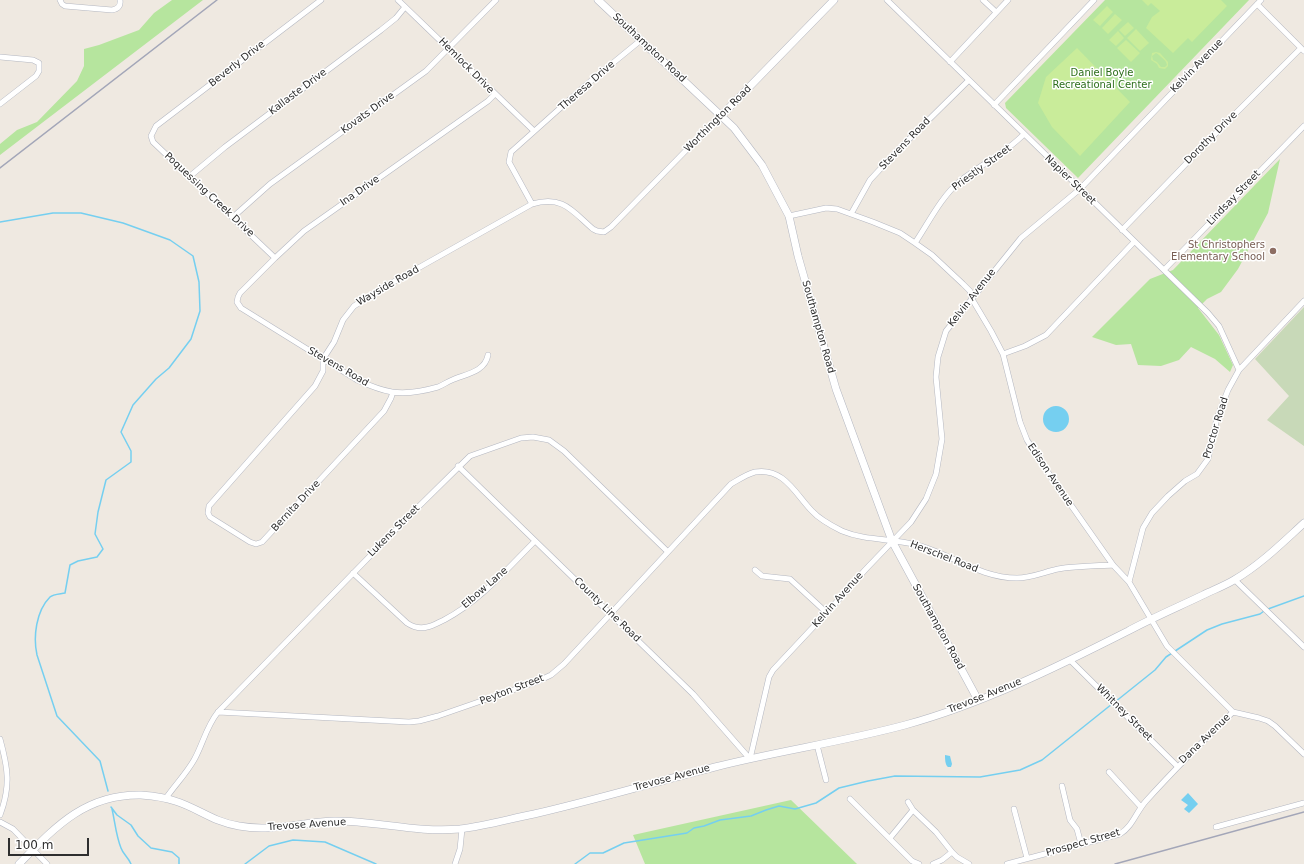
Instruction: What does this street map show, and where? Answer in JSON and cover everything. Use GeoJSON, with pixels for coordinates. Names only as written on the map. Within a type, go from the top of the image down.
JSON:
{"type":"FeatureCollection","features":[{"type":"Feature","properties":{"kind":"street"},"geometry":{"type":"LineString","coordinates":[[60,0],[65,6],[112,10],[118,8],[120,5],[120,0]]}},
{"type":"Feature","properties":{"kind":"street","name":"Beverly Drive"},"geometry":{"type":"LineString","coordinates":[[154,130],[156,126],[321,0]]}},
{"type":"Feature","properties":{"kind":"street","name":"Hemlock Drive"},"geometry":{"type":"LineString","coordinates":[[398,0],[534,131]]}},
{"type":"Feature","properties":{"kind":"street","name":"Kovats Drive"},"geometry":{"type":"LineString","coordinates":[[233,217],[270,184],[426,71],[496,0]]}},
{"type":"Feature","properties":{"kind":"street","name":"Southampton Road"},"geometry":{"type":"LineString","coordinates":[[598,0],[734,128],[762,165],[789,216],[798,256],[836,389],[892,541],[978,700]]}},
{"type":"Feature","properties":{"kind":"street","name":"Worthington Road"},"geometry":{"type":"LineString","coordinates":[[532,204],[546,202],[562,204],[569,207],[593,229],[598,232],[604,232],[611,227],[704,131],[722,116],[834,0]]}},
{"type":"Feature","properties":{"kind":"street","name":"Napier Street"},"geometry":{"type":"LineString","coordinates":[[887,0],[1208,313],[1219,326],[1238,370]]}},
{"type":"Feature","properties":{"kind":"street"},"geometry":{"type":"LineString","coordinates":[[983,0],[996,12]]}},
{"type":"Feature","properties":{"kind":"street"},"geometry":{"type":"LineString","coordinates":[[950,62],[1008,0]]}},
{"type":"Feature","properties":{"kind":"street"},"geometry":{"type":"LineString","coordinates":[[994,105],[1094,0]]}},
{"type":"Feature","properties":{"kind":"street","name":"Kelvin Avenue"},"geometry":{"type":"LineString","coordinates":[[750,759],[769,678],[781,661],[911,522],[926,499],[936,474],[942,439],[936,377],[938,358],[946,331],[1021,238],[1080,189],[1261,0]]}},
{"type":"Feature","properties":{"kind":"street"},"geometry":{"type":"LineString","coordinates":[[1257,4],[1303,50]]}},
{"type":"Feature","properties":{"kind":"street","name":"Kallaste Drive"},"geometry":{"type":"LineString","coordinates":[[190,177],[224,147],[381,30],[396,18],[405,7]]}},
{"type":"Feature","properties":{"kind":"street","name":"Theresa Drive"},"geometry":{"type":"LineString","coordinates":[[534,131],[641,40]]}},
{"type":"Feature","properties":{"kind":"street","name":"Dorothy Drive"},"geometry":{"type":"LineString","coordinates":[[1122,230],[1208,141],[1303,50]]}},
{"type":"Feature","properties":{"kind":"street"},"geometry":{"type":"LineString","coordinates":[[0,57],[35,61],[38,63],[39,71],[36,76],[0,104]]}},
{"type":"Feature","properties":{"kind":"street","name":"Stevens Road"},"geometry":{"type":"LineString","coordinates":[[851,214],[870,180],[968,80]]}},
{"type":"Feature","properties":{"kind":"street","name":"Ina Drive"},"geometry":{"type":"LineString","coordinates":[[238,301],[240,293],[304,231],[488,101],[495,94]]}},
{"type":"Feature","properties":{"kind":"street","name":"Lindsay Street"},"geometry":{"type":"LineString","coordinates":[[1164,270],[1304,126]]}},
{"type":"Feature","properties":{"kind":"street","name":"Poquessing Creek Drive"},"geometry":{"type":"LineString","coordinates":[[154,130],[152,136],[153,142],[275,258]]}},
{"type":"Feature","properties":{"kind":"street"},"geometry":{"type":"LineString","coordinates":[[532,204],[508,160],[511,152],[534,131]]}},
{"type":"Feature","properties":{"kind":"street","name":"Priestly Street"},"geometry":{"type":"LineString","coordinates":[[915,243],[946,196],[960,182],[1013,146],[1024,134]]}},
{"type":"Feature","properties":{"kind":"street","name":"Wayside Road"},"geometry":{"type":"LineString","coordinates":[[228,484],[314,386],[323,371],[323,359],[334,342],[343,320],[354,306],[388,285],[532,204]]}},
{"type":"Feature","properties":{"kind":"street","name":"Edison Avenue"},"geometry":{"type":"LineString","coordinates":[[789,216],[826,208],[837,209],[900,233],[932,255],[964,284],[970,291],[972,298],[1003,354],[1020,422],[1027,440],[1113,566],[1129,582],[1170,649],[1233,712]]}},
{"type":"Feature","properties":{"kind":"street"},"geometry":{"type":"LineString","coordinates":[[1003,354],[1025,346],[1046,335],[1134,242]]}},
{"type":"Feature","properties":{"kind":"street","name":"Stevens Road"},"geometry":{"type":"LineString","coordinates":[[238,301],[241,308],[357,380],[392,392],[412,392],[439,387],[451,380],[477,370],[485,363],[488,355]]}},
{"type":"Feature","properties":{"kind":"street","name":"Proctor Road"},"geometry":{"type":"LineString","coordinates":[[1129,582],[1141,535],[1152,513],[1168,496],[1197,474],[1208,460],[1217,418],[1238,370],[1304,301]]}},
{"type":"Feature","properties":{"kind":"street","name":"Bernita Drive"},"geometry":{"type":"LineString","coordinates":[[228,484],[209,506],[208,513],[210,517],[250,542],[256,544],[262,542],[384,411],[391,398],[392,392]]}},
{"type":"Feature","properties":{"kind":"street","name":"Lukens Street"},"geometry":{"type":"LineString","coordinates":[[166,798],[194,760],[209,725],[218,712],[458,466],[470,456],[521,438],[532,437],[549,440],[564,451],[668,552]]}},
{"type":"Feature","properties":{"kind":"street","name":"County Line Road"},"geometry":{"type":"LineString","coordinates":[[458,466],[693,694],[750,759]]}},
{"type":"Feature","properties":{"kind":"street","name":"Peyton Street"},"geometry":{"type":"LineString","coordinates":[[218,712],[399,722],[424,720],[546,678],[564,664],[731,484],[754,473],[761,472],[772,474]]}},
{"type":"Feature","properties":{"kind":"street","name":"Herschel Road"},"geometry":{"type":"LineString","coordinates":[[772,474],[779,476],[788,482],[812,512],[832,526],[857,536],[918,545],[981,572],[1004,577],[1018,578],[1071,567],[1113,566]]}},
{"type":"Feature","properties":{"kind":"street","name":"Trevose Avenue"},"geometry":{"type":"LineString","coordinates":[[19,864],[51,832],[71,816],[86,806],[104,799],[116,797],[132,795],[166,798],[181,803],[223,823],[250,828],[274,828],[336,821],[429,830],[462,829],[545,811],[717,766],[906,725],[1003,690],[1070,660],[1151,619],[1235,580],[1272,551],[1304,523]]}},
{"type":"Feature","properties":{"kind":"street","name":"Elbow Lane"},"geometry":{"type":"LineString","coordinates":[[353,573],[407,623],[416,627],[427,628],[448,618],[472,602],[535,541]]}},
{"type":"Feature","properties":{"kind":"street"},"geometry":{"type":"LineString","coordinates":[[755,570],[762,576],[790,579],[827,612]]}},
{"type":"Feature","properties":{"kind":"street"},"geometry":{"type":"LineString","coordinates":[[1235,580],[1304,646]]}},
{"type":"Feature","properties":{"kind":"street","name":"Whitney Street"},"geometry":{"type":"LineString","coordinates":[[1070,660],[1177,766]]}},
{"type":"Feature","properties":{"kind":"street"},"geometry":{"type":"LineString","coordinates":[[1233,712],[1268,721],[1304,754]]}},
{"type":"Feature","properties":{"kind":"street","name":"Dana Avenue"},"geometry":{"type":"LineString","coordinates":[[1177,766],[1233,712]]}},
{"type":"Feature","properties":{"kind":"street"},"geometry":{"type":"LineString","coordinates":[[0,739],[8,769],[8,784],[5,801],[0,815]]}},
{"type":"Feature","properties":{"kind":"street"},"geometry":{"type":"LineString","coordinates":[[817,745],[826,780]]}},
{"type":"Feature","properties":{"kind":"street","name":"Prospect Street"},"geometry":{"type":"LineString","coordinates":[[1007,864],[1120,834],[1131,825],[1141,807],[1177,766]]}},
{"type":"Feature","properties":{"kind":"street"},"geometry":{"type":"LineString","coordinates":[[1109,772],[1141,807]]}},
{"type":"Feature","properties":{"kind":"street"},"geometry":{"type":"LineString","coordinates":[[1062,786],[1070,820],[1077,829],[1081,844]]}},
{"type":"Feature","properties":{"kind":"street"},"geometry":{"type":"LineString","coordinates":[[850,799],[912,860],[919,864]]}},
{"type":"Feature","properties":{"kind":"street"},"geometry":{"type":"LineString","coordinates":[[908,802],[913,810],[936,832],[952,852],[957,857],[969,864]]}},
{"type":"Feature","properties":{"kind":"street"},"geometry":{"type":"LineString","coordinates":[[1216,827],[1304,803]]}},
{"type":"Feature","properties":{"kind":"street"},"geometry":{"type":"LineString","coordinates":[[1014,809],[1027,858]]}},
{"type":"Feature","properties":{"kind":"street"},"geometry":{"type":"LineString","coordinates":[[890,838],[913,810]]}},
{"type":"Feature","properties":{"kind":"street"},"geometry":{"type":"LineString","coordinates":[[0,822],[13,829],[47,864]]}},
{"type":"Feature","properties":{"kind":"street"},"geometry":{"type":"LineString","coordinates":[[455,864],[460,849],[462,829]]}},
{"type":"Feature","properties":{"kind":"street"},"geometry":{"type":"LineString","coordinates":[[933,864],[942,860],[952,852]]}},
{"type":"Feature","properties":{"kind":"green space"},"geometry":{"type":"Polygon","coordinates":[[[172,0],[203,0],[0,155],[0,144],[17,130],[37,122],[77,81],[84,66],[84,49],[139,30],[154,13],[172,0]]]}},
{"type":"Feature","properties":{"kind":"green space","name":"Daniel Boyle Recreational Center"},"geometry":{"type":"Polygon","coordinates":[[[1105,0],[1249,0],[1078,178],[1006,108],[1005,103],[1105,0]]]}},
{"type":"Feature","properties":{"kind":"green space"},"geometry":{"type":"Polygon","coordinates":[[[1142,0],[1221,0],[1227,6],[1192,42],[1188,38],[1173,53],[1146,28],[1152,17],[1160,11],[1151,3],[1148,6],[1142,0]]]}},
{"type":"Feature","properties":{"kind":"green space"},"geometry":{"type":"Polygon","coordinates":[[[1107,6],[1113,12],[1100,26],[1093,20],[1107,6]]]}},
{"type":"Feature","properties":{"kind":"green space"},"geometry":{"type":"Polygon","coordinates":[[[1115,14],[1122,20],[1108,34],[1102,28],[1115,14]]]}},
{"type":"Feature","properties":{"kind":"green space"},"geometry":{"type":"Polygon","coordinates":[[[1128,22],[1134,28],[1125,36],[1119,30],[1128,22]]]}},
{"type":"Feature","properties":{"kind":"green space"},"geometry":{"type":"Polygon","coordinates":[[[1136,29],[1149,43],[1140,51],[1127,38],[1136,29]]]}},
{"type":"Feature","properties":{"kind":"green space"},"geometry":{"type":"Polygon","coordinates":[[[1118,31],[1124,38],[1116,46],[1109,40],[1118,31]]]}},
{"type":"Feature","properties":{"kind":"green space"},"geometry":{"type":"Polygon","coordinates":[[[1126,40],[1140,53],[1131,62],[1117,48],[1126,40]]]}},
{"type":"Feature","properties":{"kind":"green space"},"geometry":{"type":"Polygon","coordinates":[[[1077,48],[1130,102],[1080,156],[1052,127],[1038,103],[1046,77],[1077,48]]]}},
{"type":"Feature","properties":{"kind":"green space"},"geometry":{"type":"Polygon","coordinates":[[[1156,52],[1160,53],[1168,62],[1168,66],[1165,69],[1159,68],[1157,64],[1151,60],[1152,53],[1156,52]],[[1156,53],[1152,56],[1153,60],[1161,67],[1165,67],[1167,65],[1166,62],[1156,53]]]}},
{"type":"Feature","properties":{"kind":"green space"},"geometry":{"type":"Polygon","coordinates":[[[1280,159],[1268,213],[1238,269],[1221,292],[1207,299],[1198,308],[1219,335],[1233,365],[1230,372],[1215,359],[1191,347],[1179,360],[1161,366],[1138,365],[1131,344],[1116,345],[1092,337],[1150,279],[1173,270],[1280,159]]]}},
{"type":"Feature","properties":{"kind":"green space"},"geometry":{"type":"Polygon","coordinates":[[[1304,307],[1304,446],[1267,420],[1289,396],[1255,359],[1304,307]]]}},
{"type":"Feature","properties":{"kind":"green space"},"geometry":{"type":"Polygon","coordinates":[[[791,800],[857,864],[645,864],[633,835],[791,800]]]}},
{"type":"Feature","properties":{"kind":"water"},"geometry":{"type":"Polygon","coordinates":[[[1056,406],[1066,409],[1069,419],[1066,429],[1056,432],[1046,429],[1043,419],[1046,409],[1056,406]]]}},
{"type":"Feature","properties":{"kind":"water"},"geometry":{"type":"Polygon","coordinates":[[[945,755],[950,756],[952,764],[951,767],[946,765],[945,755]]]}},
{"type":"Feature","properties":{"kind":"water"},"geometry":{"type":"Polygon","coordinates":[[[1188,793],[1198,804],[1189,813],[1184,809],[1188,805],[1181,800],[1188,793]]]}},
{"type":"Feature","properties":{"kind":"waterway"},"geometry":{"type":"LineString","coordinates":[[0,222],[53,213],[81,213],[123,223],[170,240],[193,256],[199,282],[200,311],[191,339],[169,368],[156,379],[133,405],[121,432],[131,451],[131,462],[106,480],[98,512],[95,534],[103,549],[97,557],[78,561],[70,565],[65,593],[50,597],[42,609],[37,624],[35,640],[37,655],[57,716],[100,761],[108,791]]}},
{"type":"Feature","properties":{"kind":"waterway"},"geometry":{"type":"LineString","coordinates":[[1268,609],[1304,596]]}},
{"type":"Feature","properties":{"kind":"waterway"},"geometry":{"type":"LineString","coordinates":[[1115,702],[1155,670],[1166,657],[1207,630],[1222,624],[1260,614],[1264,611]]}},
{"type":"Feature","properties":{"kind":"waterway"},"geometry":{"type":"LineString","coordinates":[[575,864],[590,853],[603,853],[624,843],[687,833],[694,828],[720,820],[751,816],[779,806],[795,809],[816,803],[839,788],[868,781],[895,776],[980,777],[1020,770],[1042,760],[1112,704]]}},
{"type":"Feature","properties":{"kind":"waterway"},"geometry":{"type":"LineString","coordinates":[[111,807],[117,815],[131,825],[138,836],[151,848],[172,852],[179,858],[179,864]]}},
{"type":"Feature","properties":{"kind":"waterway"},"geometry":{"type":"LineString","coordinates":[[112,809],[119,843],[131,864]]}},
{"type":"Feature","properties":{"kind":"waterway"},"geometry":{"type":"LineString","coordinates":[[245,864],[269,846],[293,840],[325,842],[376,864]]}},
{"type":"Feature","properties":{"kind":"railway"},"geometry":{"type":"LineString","coordinates":[[0,168],[217,0]]}},
{"type":"Feature","properties":{"kind":"railway"},"geometry":{"type":"LineString","coordinates":[[1115,864],[1304,812]]}},
{"type":"Feature","properties":{"kind":"place","name":"St Christophers Elementary School"},"geometry":{"type":"Point","coordinates":[1273,251]}}]}
